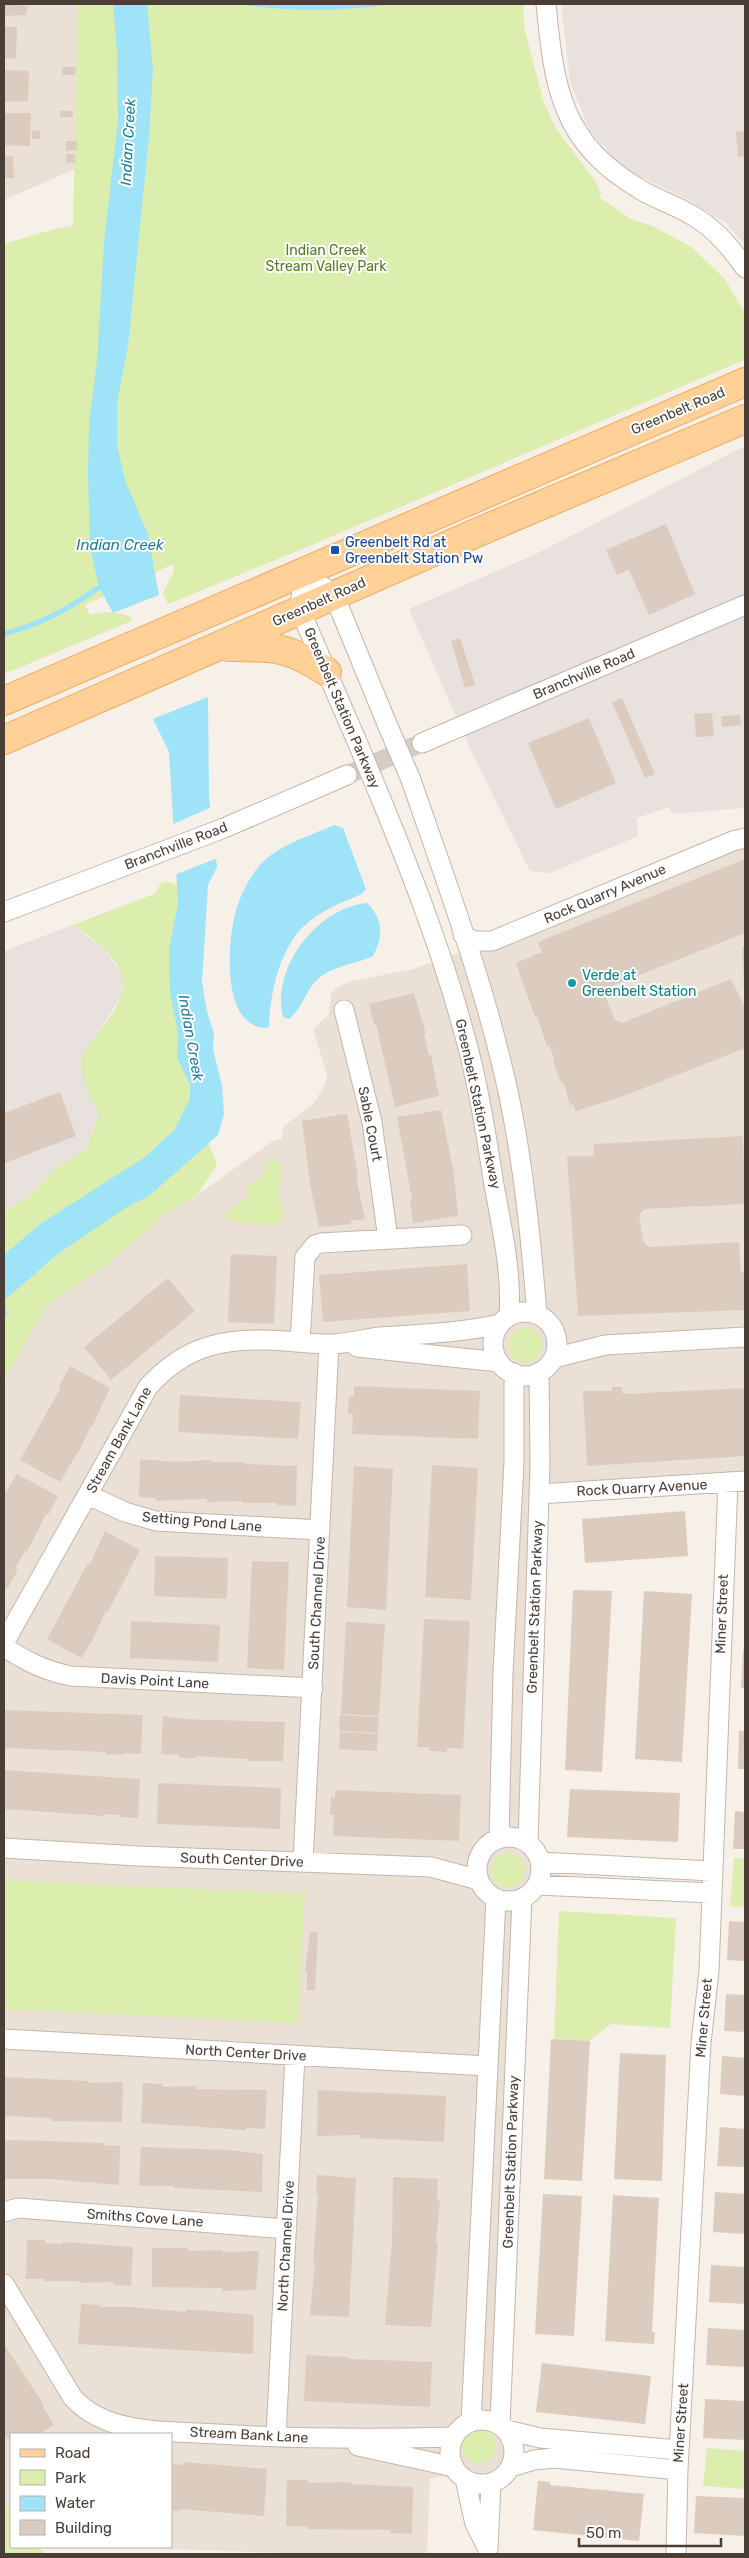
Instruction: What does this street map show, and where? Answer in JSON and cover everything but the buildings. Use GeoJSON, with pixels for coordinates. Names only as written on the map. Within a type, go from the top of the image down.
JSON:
{"type":"FeatureCollection","features":[{"type":"Feature","properties":{"kind":"main road","name":"Greenbelt Road"},"geometry":{"type":"LineString","coordinates":[[4,701],[745,382]]}},
{"type":"Feature","properties":{"kind":"main road","name":"Greenbelt Road"},"geometry":{"type":"LineString","coordinates":[[4,740],[334,595],[745,419]]}},
{"type":"Feature","properties":{"kind":"main road"},"geometry":{"type":"LineString","coordinates":[[216,647],[276,647],[306,658],[327,672]]}},
{"type":"Feature","properties":{"kind":"street"},"geometry":{"type":"LineString","coordinates":[[546,4],[553,65],[559,94],[568,115],[592,152],[606,165],[641,190],[704,222],[733,252],[745,268]]}},
{"type":"Feature","properties":{"kind":"street"},"geometry":{"type":"LineString","coordinates":[[302,572],[334,595]]}},
{"type":"Feature","properties":{"kind":"street","name":"Greenbelt Station Parkway"},"geometry":{"type":"LineString","coordinates":[[302,572],[300,610],[379,794],[423,904],[465,1035],[481,1105],[502,1231],[508,1274],[505,1320]]}},
{"type":"Feature","properties":{"kind":"street","name":"Greenbelt Station Parkway"},"geometry":{"type":"LineString","coordinates":[[334,595],[386,724],[411,780],[488,1014],[509,1096],[529,1220],[537,1314]]}},
{"type":"Feature","properties":{"kind":"street","name":"Branchville Road"},"geometry":{"type":"LineString","coordinates":[[422,743],[745,605]]}},
{"type":"Feature","properties":{"kind":"street","name":"Branchville Road"},"geometry":{"type":"LineString","coordinates":[[4,912],[224,828],[347,775]]}},
{"type":"Feature","properties":{"kind":"street","name":"Rock Quarry Avenue"},"geometry":{"type":"LineString","coordinates":[[463,935],[474,940],[492,941],[733,841],[745,838]]}},
{"type":"Feature","properties":{"kind":"street","name":"Sable Court"},"geometry":{"type":"LineString","coordinates":[[344,1010],[372,1122],[388,1239]]}},
{"type":"Feature","properties":{"kind":"street"},"geometry":{"type":"LineString","coordinates":[[300,1342],[305,1257],[309,1250],[321,1243],[462,1235]]}},
{"type":"Feature","properties":{"kind":"street"},"geometry":{"type":"LineString","coordinates":[[554,1358],[557,1345],[555,1332],[548,1321],[537,1314],[523,1312],[505,1320],[495,1335],[494,1346],[507,1368],[527,1375],[539,1372],[554,1358],[606,1345],[745,1337]]}},
{"type":"Feature","properties":{"kind":"street","name":"Stream Bank Lane"},"geometry":{"type":"LineString","coordinates":[[333,1344],[378,1338],[455,1332],[505,1320]]}},
{"type":"Feature","properties":{"kind":"street"},"geometry":{"type":"LineString","coordinates":[[555,1332],[606,1345]]}},
{"type":"Feature","properties":{"kind":"street","name":"Stream Bank Lane"},"geometry":{"type":"LineString","coordinates":[[4,1645],[148,1387],[164,1369],[185,1356],[219,1342],[258,1340],[333,1344],[507,1368]]}},
{"type":"Feature","properties":{"kind":"street","name":"South Channel Drive"},"geometry":{"type":"LineString","coordinates":[[303,1862],[320,1530],[333,1344]]}},
{"type":"Feature","properties":{"kind":"street","name":"Greenbelt Station Parkway"},"geometry":{"type":"LineString","coordinates":[[499,1838],[503,1673],[514,1462],[507,1368]]}},
{"type":"Feature","properties":{"kind":"street","name":"Greenbelt Station Parkway"},"geometry":{"type":"LineString","coordinates":[[528,1842],[539,1494],[539,1372]]}},
{"type":"Feature","properties":{"kind":"street","name":"Rock Quarry Avenue"},"geometry":{"type":"LineString","coordinates":[[539,1494],[736,1482]]}},
{"type":"Feature","properties":{"kind":"street","name":"Miner Street"},"geometry":{"type":"LineString","coordinates":[[676,2554],[678,2470],[701,2043],[709,1970],[712,1871],[736,1482]]}},
{"type":"Feature","properties":{"kind":"street","name":"Setting Pond Lane"},"geometry":{"type":"LineString","coordinates":[[88,1495],[125,1512],[156,1521],[320,1530]]}},
{"type":"Feature","properties":{"kind":"street","name":"Davis Point Lane"},"geometry":{"type":"LineString","coordinates":[[4,1645],[32,1664],[48,1671],[71,1676],[313,1688]]}},
{"type":"Feature","properties":{"kind":"street"},"geometry":{"type":"LineString","coordinates":[[514,1837],[528,1842],[535,1850],[540,1862],[537,1885],[522,1898],[509,1901],[488,1894],[479,1880],[477,1869],[479,1857],[490,1842],[499,1838],[514,1837]]}},
{"type":"Feature","properties":{"kind":"street","name":"South Center Drive"},"geometry":{"type":"LineString","coordinates":[[4,1848],[138,1856],[431,1867],[479,1880]]}},
{"type":"Feature","properties":{"kind":"street"},"geometry":{"type":"LineString","coordinates":[[540,1862],[712,1871]]}},
{"type":"Feature","properties":{"kind":"street"},"geometry":{"type":"LineString","coordinates":[[537,1885],[711,1893]]}},
{"type":"Feature","properties":{"kind":"street","name":"Greenbelt Station Parkway"},"geometry":{"type":"LineString","coordinates":[[471,2422],[496,1898]]}},
{"type":"Feature","properties":{"kind":"street","name":"Greenbelt Station Parkway"},"geometry":{"type":"LineString","coordinates":[[504,2428],[522,1898]]}},
{"type":"Feature","properties":{"kind":"street","name":"North Center Drive"},"geometry":{"type":"LineString","coordinates":[[4,2039],[488,2066]]}},
{"type":"Feature","properties":{"kind":"street","name":"North Channel Drive"},"geometry":{"type":"LineString","coordinates":[[276,2438],[295,2055]]}},
{"type":"Feature","properties":{"kind":"street","name":"Smiths Cove Lane"},"geometry":{"type":"LineString","coordinates":[[4,2212],[18,2208],[286,2229]]}},
{"type":"Feature","properties":{"kind":"street","name":"Stream Bank Lane"},"geometry":{"type":"LineString","coordinates":[[4,2284],[73,2398],[85,2411],[129,2427],[328,2440],[454,2437]]}},
{"type":"Feature","properties":{"kind":"street"},"geometry":{"type":"LineString","coordinates":[[488,2552],[475,2524],[450,2451],[454,2437],[459,2429],[471,2422],[482,2420],[540,2438],[679,2450]]}},
{"type":"Feature","properties":{"kind":"street"},"geometry":{"type":"LineString","coordinates":[[504,2428],[513,2442],[511,2467]]}},
{"type":"Feature","properties":{"kind":"street","name":"Stream Bank Lane"},"geometry":{"type":"LineString","coordinates":[[328,2440],[459,2473]]}},
{"type":"Feature","properties":{"kind":"street"},"geometry":{"type":"LineString","coordinates":[[459,2473],[473,2483],[491,2483],[505,2474],[511,2467],[534,2460],[554,2458],[678,2470]]}},
{"type":"Feature","properties":{"kind":"street"},"geometry":{"type":"LineString","coordinates":[[488,2552],[491,2483]]}},
{"type":"Feature","properties":{"kind":"shaded area"},"geometry":{"type":"Polygon","coordinates":[[[4,4],[78,4],[79,148],[75,169],[4,200],[4,4]]]}},
{"type":"Feature","properties":{"kind":"shaded area"},"geometry":{"type":"Polygon","coordinates":[[[561,4],[745,4],[745,245],[726,223],[689,200],[623,168],[589,130],[570,81],[561,4]]]}},
{"type":"Feature","properties":{"kind":"shaded area"},"geometry":{"type":"Polygon","coordinates":[[[745,446],[745,808],[672,814],[669,807],[637,818],[638,836],[550,873],[530,871],[468,744],[409,609],[538,553],[745,446]]]}},
{"type":"Feature","properties":{"kind":"shaded area"},"geometry":{"type":"Polygon","coordinates":[[[745,838],[745,1481],[539,1494],[528,1842],[535,1850],[541,1862],[538,1883],[526,1896],[507,2430],[513,2441],[511,2467],[505,2475],[491,2483],[473,2483],[457,2473],[430,2479],[427,2554],[314,2554],[130,2548],[172,2548],[172,2433],[10,2433],[10,2510],[4,2502],[4,1386],[6,1377],[48,1304],[103,1268],[169,1211],[197,1195],[273,1141],[282,1139],[283,1127],[313,1104],[325,1085],[327,1075],[313,1029],[329,1014],[331,994],[335,989],[348,982],[413,969],[492,941],[745,838]]]}},
{"type":"Feature","properties":{"kind":"shaded area"},"geometry":{"type":"Polygon","coordinates":[[[73,925],[106,951],[123,977],[121,996],[87,1047],[89,1094],[99,1112],[87,1149],[56,1168],[29,1197],[4,1211],[4,951],[73,925]]]}},
{"type":"Feature","properties":{"kind":"green space","name":"Indian Creek Stream Valley Park"},"geometry":{"type":"Polygon","coordinates":[[[78,4],[523,4],[524,27],[544,103],[557,130],[596,182],[601,194],[599,197],[631,219],[650,225],[690,246],[724,278],[745,313],[744,360],[300,550],[168,604],[163,593],[174,571],[173,564],[85,605],[90,615],[106,612],[124,614],[133,619],[129,622],[4,674],[4,244],[58,228],[73,226],[78,4]]]}},
{"type":"Feature","properties":{"kind":"green space"},"geometry":{"type":"Polygon","coordinates":[[[162,882],[169,882],[191,890],[196,1109],[217,1165],[197,1195],[169,1211],[103,1268],[48,1304],[6,1377],[4,1386],[4,1211],[29,1197],[56,1168],[87,1149],[99,1112],[84,1082],[83,1057],[89,1044],[117,1005],[123,985],[121,974],[109,954],[92,938],[73,925],[154,894],[162,882]]]}},
{"type":"Feature","properties":{"kind":"green space"},"geometry":{"type":"Polygon","coordinates":[[[274,1159],[282,1165],[279,1192],[283,1216],[280,1223],[268,1225],[251,1224],[221,1216],[248,1197],[247,1185],[262,1178],[266,1164],[274,1159]]]}},
{"type":"Feature","properties":{"kind":"green space"},"geometry":{"type":"Polygon","coordinates":[[[525,1328],[532,1329],[537,1333],[541,1338],[541,1352],[537,1357],[532,1361],[525,1362],[518,1361],[513,1357],[509,1352],[508,1345],[509,1338],[513,1333],[518,1329],[525,1328]]]}},
{"type":"Feature","properties":{"kind":"green space"},"geometry":{"type":"Polygon","coordinates":[[[508,1853],[515,1854],[520,1858],[524,1863],[524,1877],[520,1882],[515,1886],[508,1887],[501,1886],[496,1882],[492,1877],[491,1870],[492,1863],[496,1858],[501,1854],[508,1853]]]}},
{"type":"Feature","properties":{"kind":"green space"},"geometry":{"type":"Polygon","coordinates":[[[734,1858],[745,1859],[745,1907],[730,1906],[734,1858]]]}},
{"type":"Feature","properties":{"kind":"green space"},"geometry":{"type":"Polygon","coordinates":[[[4,1880],[305,1894],[298,2023],[4,2009],[4,1880]]]}},
{"type":"Feature","properties":{"kind":"green space"},"geometry":{"type":"Polygon","coordinates":[[[559,1911],[676,1918],[670,2028],[611,2024],[589,2041],[554,2039],[559,1911]]]}},
{"type":"Feature","properties":{"kind":"green space"},"geometry":{"type":"Polygon","coordinates":[[[479,2429],[486,2430],[491,2434],[495,2439],[495,2453],[491,2458],[486,2462],[479,2463],[472,2462],[467,2458],[463,2453],[462,2446],[463,2439],[467,2434],[472,2430],[479,2429]]]}},
{"type":"Feature","properties":{"kind":"green space"},"geometry":{"type":"Polygon","coordinates":[[[707,2448],[745,2451],[745,2489],[703,2486],[707,2448]]]}},
{"type":"Feature","properties":{"kind":"green space"},"geometry":{"type":"Polygon","coordinates":[[[4,2502],[10,2510],[10,2548],[40,2548],[45,2554],[4,2554],[4,2502]]]}},
{"type":"Feature","properties":{"kind":"water","name":"Indian Creek"},"geometry":{"type":"Polygon","coordinates":[[[113,4],[147,4],[153,70],[149,137],[128,346],[117,403],[117,446],[126,483],[148,534],[159,595],[113,613],[99,587],[90,547],[88,474],[89,422],[97,361],[104,242],[118,120],[117,52],[113,4]]]}},
{"type":"Feature","properties":{"kind":"water"},"geometry":{"type":"Polygon","coordinates":[[[238,4],[391,4],[314,10],[238,4]]]}},
{"type":"Feature","properties":{"kind":"water"},"geometry":{"type":"Polygon","coordinates":[[[208,697],[209,797],[217,867],[208,885],[202,982],[207,1012],[214,1033],[213,1049],[222,1086],[224,1114],[218,1135],[149,1196],[127,1207],[55,1256],[5,1300],[7,1314],[4,1319],[4,1255],[40,1224],[145,1157],[175,1129],[190,1099],[190,1085],[177,1057],[178,1033],[170,993],[169,950],[178,903],[169,752],[153,719],[208,697]]]}},
{"type":"Feature","properties":{"kind":"water"},"geometry":{"type":"Polygon","coordinates":[[[334,825],[343,828],[366,889],[362,894],[323,912],[302,928],[287,949],[277,974],[271,1001],[269,1026],[267,1028],[252,1024],[241,1014],[231,981],[230,961],[233,925],[242,895],[256,870],[281,848],[334,825]]]}},
{"type":"Feature","properties":{"kind":"water"},"geometry":{"type":"Polygon","coordinates":[[[367,903],[377,916],[380,929],[379,942],[373,956],[338,968],[319,978],[293,1015],[289,1019],[283,1017],[281,998],[284,979],[291,961],[302,944],[315,928],[331,916],[349,907],[367,903]]]}},
{"type":"Feature","properties":{"kind":"pier"},"geometry":{"type":"Polygon","coordinates":[[[212,807],[218,858],[174,875],[171,825],[212,807]]]}},
{"type":"Feature","properties":{"kind":"waterway"},"geometry":{"type":"LineString","coordinates":[[4,634],[32,625],[56,614],[104,584]]}},
{"type":"Feature","properties":{"kind":"tunnel"},"geometry":{"type":"LineString","coordinates":[[347,775],[422,743]]}},
{"type":"Feature","properties":{"kind":"place","name":"Greenbelt Rd at Greenbelt Station Pw"},"geometry":{"type":"Point","coordinates":[335,550]}},
{"type":"Feature","properties":{"kind":"place","name":"Verde at Greenbelt Station"},"geometry":{"type":"Point","coordinates":[572,983]}}]}
